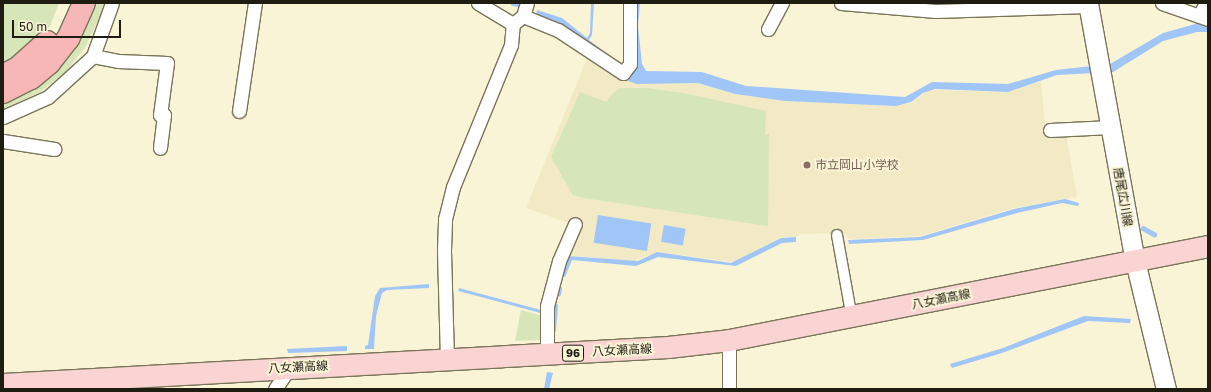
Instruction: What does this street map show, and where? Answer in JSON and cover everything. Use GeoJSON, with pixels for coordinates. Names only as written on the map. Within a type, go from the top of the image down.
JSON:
{"type":"FeatureCollection","features":[{"type":"Feature","properties":{"kind":"highway"},"geometry":{"type":"LineString","coordinates":[[3,76],[18,68],[41,48],[55,33],[69,3]]}},
{"type":"Feature","properties":{"kind":"highway"},"geometry":{"type":"LineString","coordinates":[[3,92],[31,78],[48,63],[68,39],[84,3]]}},
{"type":"Feature","properties":{"kind":"main road","name":"唐尾広川線"},"geometry":{"type":"LineString","coordinates":[[1088,4],[1135,261],[1166,389]]}},
{"type":"Feature","properties":{"kind":"main road","name":"八女瀬高線"},"geometry":{"type":"LineString","coordinates":[[3,384],[547,354],[729,340],[1208,246]]}},
{"type":"Feature","properties":{"kind":"street"},"geometry":{"type":"LineString","coordinates":[[3,117],[48,97],[93,56],[112,3]]}},
{"type":"Feature","properties":{"kind":"street"},"geometry":{"type":"LineString","coordinates":[[239,111],[255,3]]}},
{"type":"Feature","properties":{"kind":"street"},"geometry":{"type":"LineString","coordinates":[[478,3],[518,20],[558,30],[623,73],[630,64],[630,3]]}},
{"type":"Feature","properties":{"kind":"street"},"geometry":{"type":"LineString","coordinates":[[447,359],[444,250],[445,219],[453,187],[511,45],[518,20],[528,3]]}},
{"type":"Feature","properties":{"kind":"street"},"geometry":{"type":"LineString","coordinates":[[768,29],[782,3]]}},
{"type":"Feature","properties":{"kind":"street"},"geometry":{"type":"LineString","coordinates":[[841,3],[901,6],[936,11],[1088,4]]}},
{"type":"Feature","properties":{"kind":"street"},"geometry":{"type":"LineString","coordinates":[[1162,3],[1203,17],[1206,3]]}},
{"type":"Feature","properties":{"kind":"street"},"geometry":{"type":"LineString","coordinates":[[93,56],[118,61],[167,63],[160,114],[164,115],[160,148]]}},
{"type":"Feature","properties":{"kind":"street"},"geometry":{"type":"LineString","coordinates":[[1050,130],[1110,127]]}},
{"type":"Feature","properties":{"kind":"street"},"geometry":{"type":"LineString","coordinates":[[3,142],[54,150]]}},
{"type":"Feature","properties":{"kind":"street"},"geometry":{"type":"LineString","coordinates":[[547,354],[547,306],[559,261],[575,224]]}},
{"type":"Feature","properties":{"kind":"street"},"geometry":{"type":"LineString","coordinates":[[837,235],[850,307]]}},
{"type":"Feature","properties":{"kind":"street"},"geometry":{"type":"LineString","coordinates":[[729,340],[729,389]]}},
{"type":"Feature","properties":{"kind":"street"},"geometry":{"type":"LineString","coordinates":[[276,389],[290,367]]}},
{"type":"Feature","properties":{"kind":"shaded area","name":"市立岡山小学校"},"geometry":{"type":"Polygon","coordinates":[[[588,56],[636,84],[698,83],[734,94],[785,101],[896,106],[911,103],[929,90],[1008,92],[1041,81],[1045,125],[1066,134],[1077,197],[1013,208],[920,236],[849,239],[844,233],[800,234],[796,237],[781,237],[734,262],[658,252],[633,261],[566,255],[569,223],[526,208],[588,56]]]}},
{"type":"Feature","properties":{"kind":"green space"},"geometry":{"type":"Polygon","coordinates":[[[3,3],[59,3],[50,26],[31,49],[3,66],[3,3]]]}},
{"type":"Feature","properties":{"kind":"green space"},"geometry":{"type":"Polygon","coordinates":[[[94,3],[106,3],[86,46],[66,72],[40,92],[3,109],[3,103],[20,95],[68,56],[88,20],[94,3]]]}},
{"type":"Feature","properties":{"kind":"green space"},"geometry":{"type":"Polygon","coordinates":[[[621,88],[647,88],[683,93],[766,111],[765,134],[769,134],[768,226],[584,198],[573,195],[551,157],[580,92],[606,102],[613,93],[621,88]]]}},
{"type":"Feature","properties":{"kind":"green space"},"geometry":{"type":"Polygon","coordinates":[[[521,310],[543,316],[542,340],[515,341],[521,310]]]}},
{"type":"Feature","properties":{"kind":"water"},"geometry":{"type":"Polygon","coordinates":[[[591,3],[594,3],[592,35],[589,40],[618,62],[536,16],[537,10],[562,18],[587,38],[590,33],[591,3]]]}},
{"type":"Feature","properties":{"kind":"water"},"geometry":{"type":"Polygon","coordinates":[[[633,3],[640,3],[638,26],[642,64],[646,71],[702,72],[746,86],[905,97],[932,82],[1008,84],[1056,70],[1110,64],[1163,33],[1199,23],[1208,25],[1208,32],[1197,32],[1163,41],[1113,72],[1057,75],[1008,92],[935,89],[923,93],[911,102],[896,106],[785,101],[735,94],[698,83],[637,84],[628,81],[633,3]]]}},
{"type":"Feature","properties":{"kind":"water"},"geometry":{"type":"Polygon","coordinates":[[[1065,199],[1079,203],[1078,206],[1062,203],[1017,213],[923,240],[849,244],[848,240],[920,237],[1014,209],[1065,199]]]}},
{"type":"Feature","properties":{"kind":"water"},"geometry":{"type":"Polygon","coordinates":[[[598,215],[651,223],[647,251],[594,243],[598,215]]]}},
{"type":"Feature","properties":{"kind":"water"},"geometry":{"type":"Polygon","coordinates":[[[664,225],[686,229],[683,246],[661,242],[664,225]]]}},
{"type":"Feature","properties":{"kind":"water"},"geometry":{"type":"Polygon","coordinates":[[[796,237],[796,242],[782,243],[736,266],[658,257],[636,266],[572,260],[565,277],[561,275],[568,256],[638,261],[657,252],[731,263],[781,238],[796,237]]]}},
{"type":"Feature","properties":{"kind":"water"},"geometry":{"type":"Polygon","coordinates":[[[429,284],[429,288],[387,290],[382,293],[376,316],[374,349],[365,349],[365,346],[368,345],[375,296],[380,288],[429,284]]]}},
{"type":"Feature","properties":{"kind":"water"},"geometry":{"type":"Polygon","coordinates":[[[459,288],[542,310],[541,313],[458,291],[459,288]]]}},
{"type":"Feature","properties":{"kind":"water"},"geometry":{"type":"Polygon","coordinates":[[[1084,316],[1131,319],[1130,323],[1088,321],[1002,353],[952,368],[950,364],[1003,348],[1084,316]]]}},
{"type":"Feature","properties":{"kind":"water"},"geometry":{"type":"Polygon","coordinates":[[[347,346],[347,351],[288,353],[287,349],[347,346]]]}},
{"type":"Feature","properties":{"kind":"water"},"geometry":{"type":"Polygon","coordinates":[[[547,372],[553,373],[549,389],[544,389],[547,372]]]}},
{"type":"Feature","properties":{"kind":"waterway"},"geometry":{"type":"LineString","coordinates":[[513,3],[518,4]]}},
{"type":"Feature","properties":{"kind":"waterway"},"geometry":{"type":"LineString","coordinates":[[1143,228],[1154,234]]}},
{"type":"Feature","properties":{"kind":"waterway"},"geometry":{"type":"LineString","coordinates":[[558,294],[559,289]]}},
{"type":"Feature","properties":{"kind":"waterway"},"geometry":{"type":"LineString","coordinates":[[553,330],[555,306]]}},
{"type":"Feature","properties":{"kind":"place","name":"市立岡山小学校"},"geometry":{"type":"Point","coordinates":[807,165]}}]}
